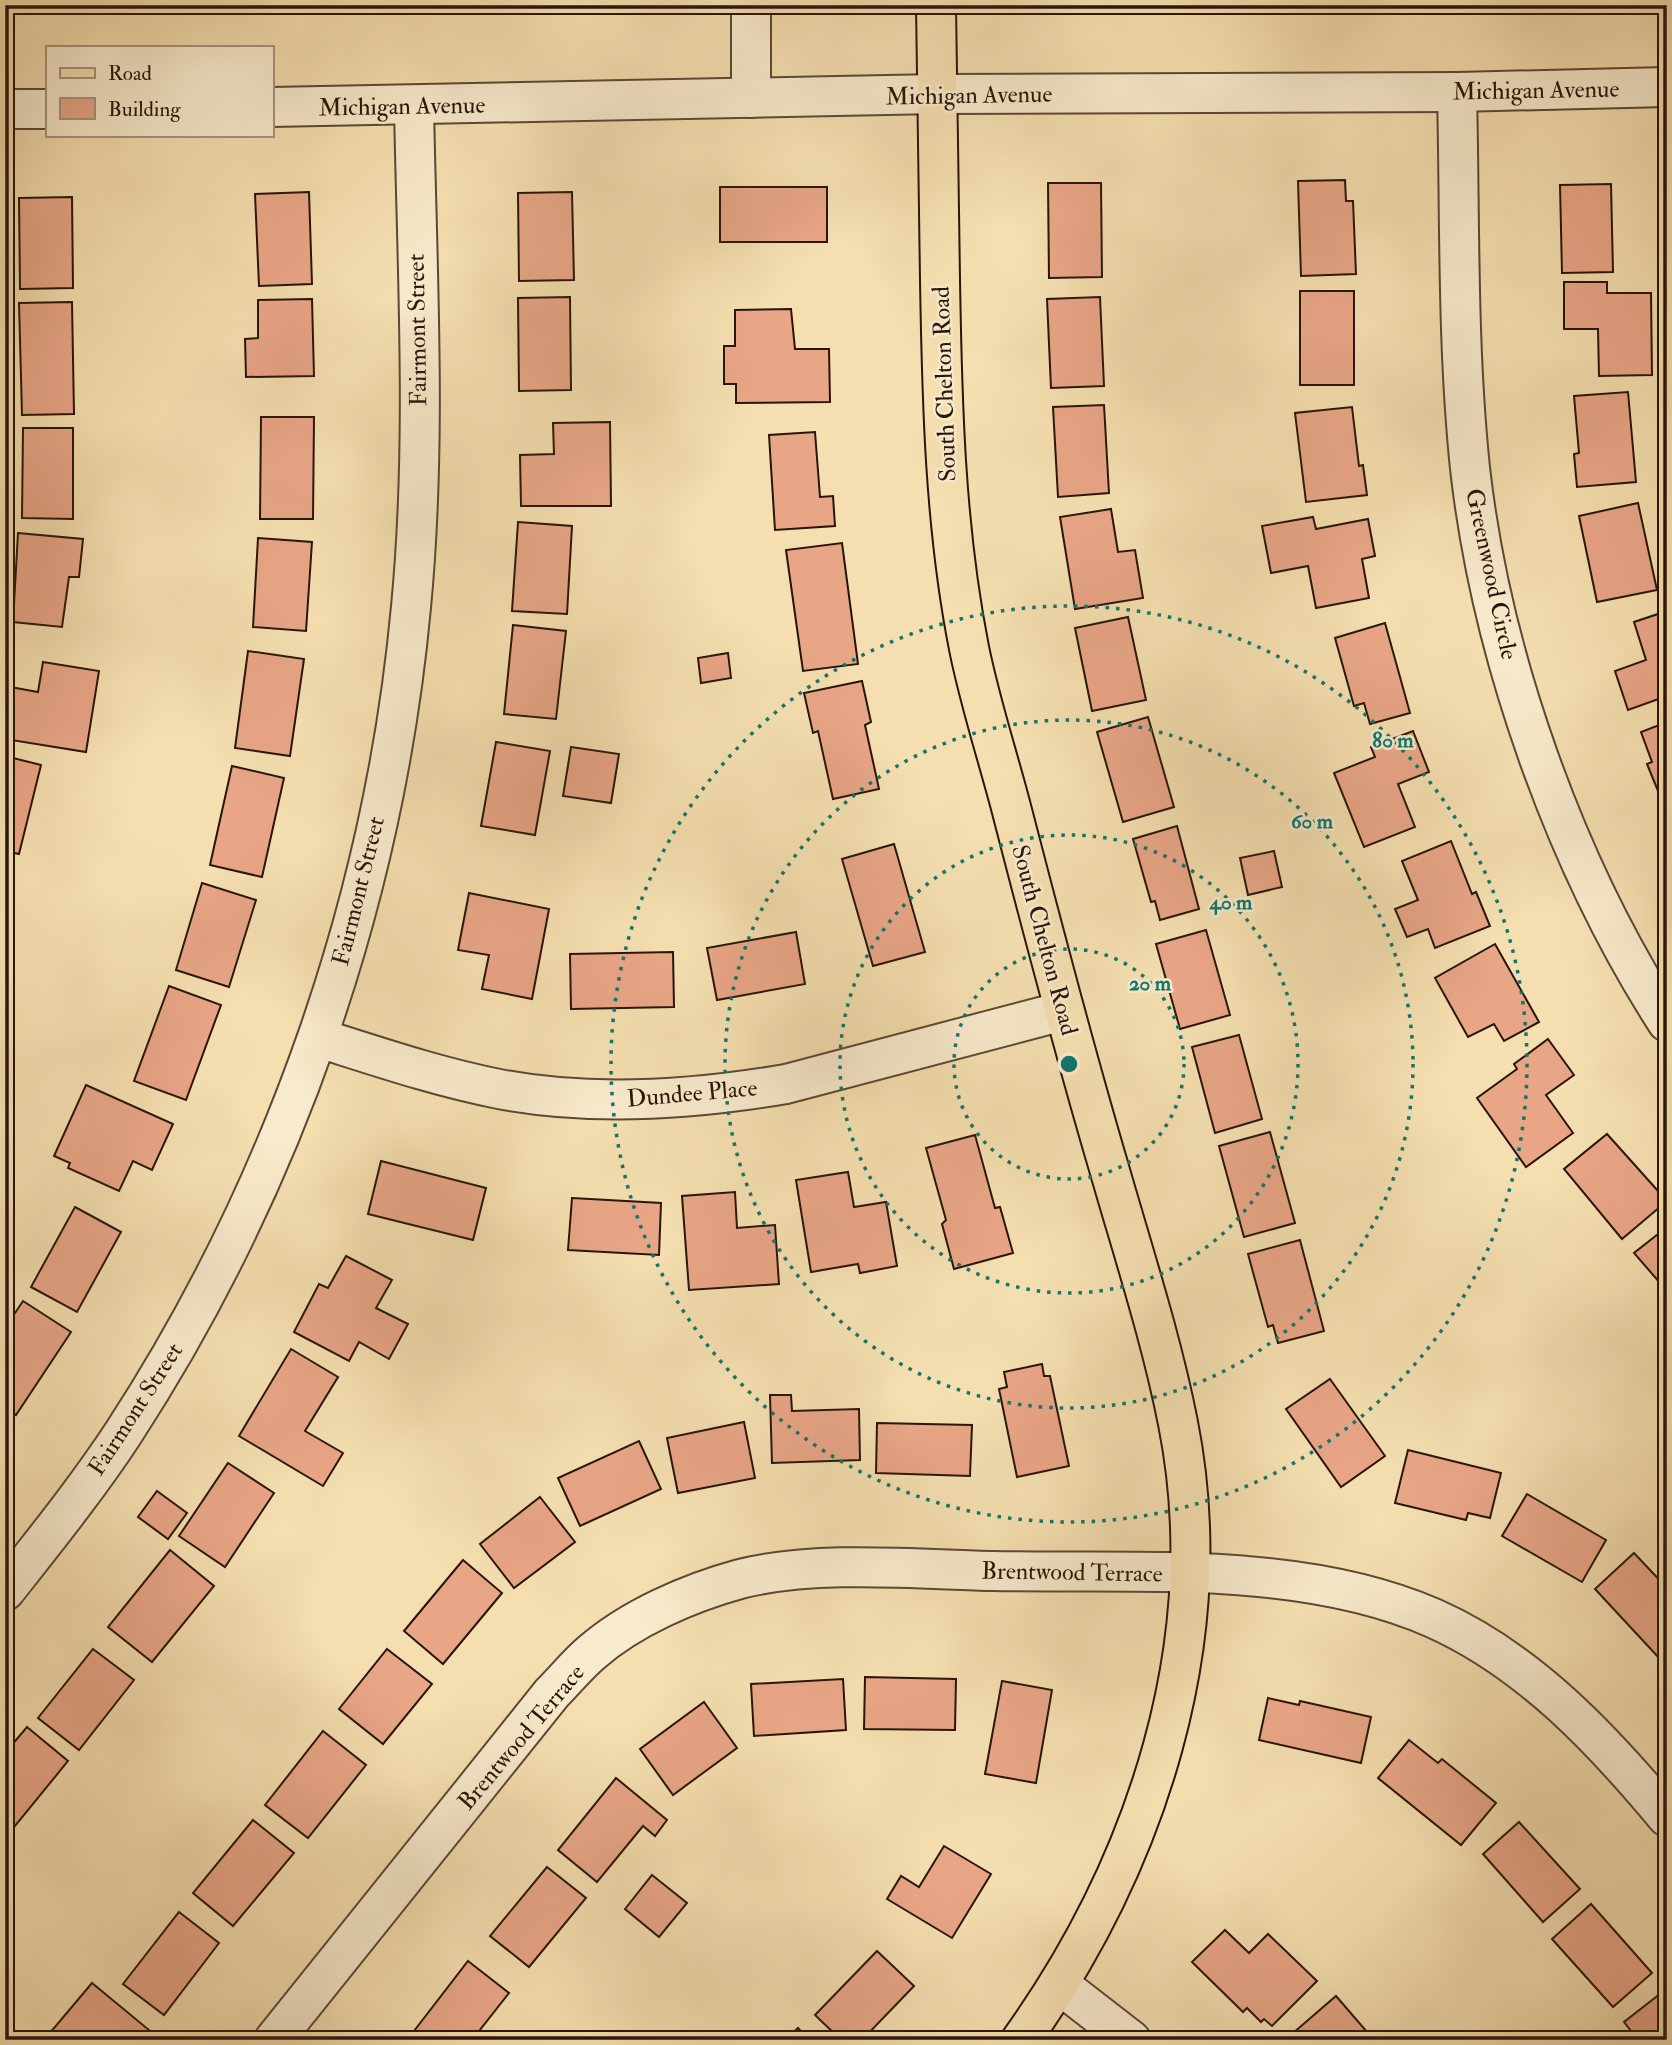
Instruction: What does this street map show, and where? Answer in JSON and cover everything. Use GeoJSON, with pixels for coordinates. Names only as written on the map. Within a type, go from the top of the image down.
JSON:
{"type":"FeatureCollection","features":[{"type":"Feature","properties":{"kind":"main road","name":"South Chelton Road"},"geometry":{"type":"LineString","coordinates":[[936,5],[942,383],[948,487],[970,648],[1063,1011],[1163,1357],[1179,1427],[1187,1497],[1190,1574],[1181,1663],[1170,1732],[1127,1853],[1060,1985],[1021,2040]]}},
{"type":"Feature","properties":{"kind":"street"},"geometry":{"type":"LineString","coordinates":[[751,5],[751,98]]}},
{"type":"Feature","properties":{"kind":"street","name":"Michigan Avenue"},"geometry":{"type":"LineString","coordinates":[[273,107],[937,94],[1457,92],[1667,87]]}},
{"type":"Feature","properties":{"kind":"street","name":"Greenwood Circle"},"geometry":{"type":"LineString","coordinates":[[1457,92],[1463,393],[1483,551],[1529,730],[1565,827],[1601,906],[1640,980],[1667,1022]]}},
{"type":"Feature","properties":{"kind":"street","name":"Fairmont Street"},"geometry":{"type":"LineString","coordinates":[[5,1591],[122,1435],[175,1351],[227,1253],[276,1149],[319,1038],[371,845],[397,723],[411,605],[418,476],[414,106]]}},
{"type":"Feature","properties":{"kind":"street"},"geometry":{"type":"LineString","coordinates":[[5,109],[46,109]]}},
{"type":"Feature","properties":{"kind":"street","name":"Dundee Place"},"geometry":{"type":"LineString","coordinates":[[319,1038],[425,1071],[500,1089],[570,1098],[628,1099],[741,1091],[786,1084],[1063,1011]]}},
{"type":"Feature","properties":{"kind":"street","name":"Brentwood Terrace"},"geometry":{"type":"LineString","coordinates":[[274,2040],[552,1693],[592,1652],[643,1619],[694,1594],[742,1579],[797,1572],[869,1568],[1190,1574],[1344,1590],[1432,1618],[1471,1637],[1551,1695],[1632,1775],[1667,1817]]}},
{"type":"Feature","properties":{"kind":"street"},"geometry":{"type":"LineString","coordinates":[[1060,1985],[1131,2040]]}},
{"type":"Feature","properties":{"kind":"building"},"geometry":{"type":"Polygon","coordinates":[[[5,5],[30,5],[30,11],[5,11],[5,5]]]}},
{"type":"Feature","properties":{"kind":"building"},"geometry":{"type":"Polygon","coordinates":[[[48,5],[157,5],[157,9],[48,11],[48,5]]]}},
{"type":"Feature","properties":{"kind":"building"},"geometry":{"type":"Polygon","coordinates":[[[1345,180],[1346,201],[1353,201],[1356,274],[1301,276],[1298,181],[1345,180]]]}},
{"type":"Feature","properties":{"kind":"building"},"geometry":{"type":"Polygon","coordinates":[[[1048,183],[1101,183],[1102,277],[1049,278],[1048,183]]]}},
{"type":"Feature","properties":{"kind":"building"},"geometry":{"type":"Polygon","coordinates":[[[1611,184],[1613,272],[1562,273],[1560,185],[1611,184]]]}},
{"type":"Feature","properties":{"kind":"building"},"geometry":{"type":"Polygon","coordinates":[[[720,187],[827,187],[827,242],[720,242],[720,187]]]}},
{"type":"Feature","properties":{"kind":"building"},"geometry":{"type":"Polygon","coordinates":[[[309,192],[312,284],[259,286],[255,194],[309,192]]]}},
{"type":"Feature","properties":{"kind":"building"},"geometry":{"type":"Polygon","coordinates":[[[572,192],[574,280],[519,281],[518,193],[572,192]]]}},
{"type":"Feature","properties":{"kind":"building"},"geometry":{"type":"Polygon","coordinates":[[[72,197],[73,288],[20,289],[19,198],[72,197]]]}},
{"type":"Feature","properties":{"kind":"building"},"geometry":{"type":"Polygon","coordinates":[[[1564,282],[1607,282],[1607,293],[1651,293],[1652,375],[1599,376],[1598,329],[1564,329],[1564,282]]]}},
{"type":"Feature","properties":{"kind":"building"},"geometry":{"type":"Polygon","coordinates":[[[1300,291],[1354,291],[1354,385],[1300,385],[1300,291]]]}},
{"type":"Feature","properties":{"kind":"building"},"geometry":{"type":"Polygon","coordinates":[[[570,297],[571,390],[519,391],[518,298],[570,297]]]}},
{"type":"Feature","properties":{"kind":"building"},"geometry":{"type":"Polygon","coordinates":[[[1100,297],[1104,386],[1051,388],[1047,299],[1100,297]]]}},
{"type":"Feature","properties":{"kind":"building"},"geometry":{"type":"Polygon","coordinates":[[[312,299],[314,376],[246,377],[245,339],[258,338],[258,300],[312,299]]]}},
{"type":"Feature","properties":{"kind":"building"},"geometry":{"type":"Polygon","coordinates":[[[72,302],[74,414],[22,415],[19,303],[72,302]]]}},
{"type":"Feature","properties":{"kind":"building"},"geometry":{"type":"Polygon","coordinates":[[[791,309],[795,349],[829,349],[830,402],[736,403],[736,384],[724,384],[724,346],[735,346],[735,310],[791,309]]]}},
{"type":"Feature","properties":{"kind":"building"},"geometry":{"type":"Polygon","coordinates":[[[1628,392],[1636,482],[1577,487],[1574,454],[1579,453],[1574,396],[1628,392]]]}},
{"type":"Feature","properties":{"kind":"building"},"geometry":{"type":"Polygon","coordinates":[[[1104,405],[1109,493],[1058,497],[1053,407],[1104,405]]]}},
{"type":"Feature","properties":{"kind":"building"},"geometry":{"type":"Polygon","coordinates":[[[1352,407],[1359,466],[1363,465],[1367,495],[1306,502],[1295,413],[1352,407]]]}},
{"type":"Feature","properties":{"kind":"building"},"geometry":{"type":"Polygon","coordinates":[[[261,417],[314,417],[313,519],[260,519],[261,417]]]}},
{"type":"Feature","properties":{"kind":"building"},"geometry":{"type":"Polygon","coordinates":[[[610,422],[611,506],[521,506],[520,455],[554,454],[553,423],[610,422]]]}},
{"type":"Feature","properties":{"kind":"building"},"geometry":{"type":"Polygon","coordinates":[[[23,428],[73,428],[73,519],[22,518],[23,428]]]}},
{"type":"Feature","properties":{"kind":"building"},"geometry":{"type":"Polygon","coordinates":[[[815,432],[820,497],[833,496],[835,526],[775,530],[769,435],[815,432]]]}},
{"type":"Feature","properties":{"kind":"building"},"geometry":{"type":"Polygon","coordinates":[[[1638,503],[1657,590],[1597,602],[1579,516],[1638,503]]]}},
{"type":"Feature","properties":{"kind":"building"},"geometry":{"type":"Polygon","coordinates":[[[1111,509],[1118,552],[1135,550],[1143,598],[1075,609],[1060,517],[1111,509]]]}},
{"type":"Feature","properties":{"kind":"building"},"geometry":{"type":"Polygon","coordinates":[[[1313,517],[1316,529],[1368,519],[1375,556],[1362,559],[1369,598],[1316,608],[1308,566],[1271,573],[1262,526],[1313,517]]]}},
{"type":"Feature","properties":{"kind":"building"},"geometry":{"type":"Polygon","coordinates":[[[518,522],[572,526],[567,614],[512,611],[518,522]]]}},
{"type":"Feature","properties":{"kind":"building"},"geometry":{"type":"Polygon","coordinates":[[[18,533],[83,539],[79,577],[69,577],[62,627],[13,622],[18,533]]]}},
{"type":"Feature","properties":{"kind":"building"},"geometry":{"type":"Polygon","coordinates":[[[258,538],[312,542],[306,631],[253,627],[258,538]]]}},
{"type":"Feature","properties":{"kind":"building"},"geometry":{"type":"Polygon","coordinates":[[[842,543],[858,664],[803,671],[786,550],[842,543]]]}},
{"type":"Feature","properties":{"kind":"building"},"geometry":{"type":"Polygon","coordinates":[[[1667,611],[1667,696],[1628,710],[1615,671],[1646,660],[1634,622],[1667,611]]]}},
{"type":"Feature","properties":{"kind":"building"},"geometry":{"type":"Polygon","coordinates":[[[1128,617],[1146,700],[1092,711],[1075,628],[1128,617]]]}},
{"type":"Feature","properties":{"kind":"building"},"geometry":{"type":"Polygon","coordinates":[[[1385,623],[1410,713],[1370,724],[1364,703],[1354,706],[1335,638],[1385,623]]]}},
{"type":"Feature","properties":{"kind":"building"},"geometry":{"type":"Polygon","coordinates":[[[513,625],[566,631],[556,719],[504,714],[513,625]]]}},
{"type":"Feature","properties":{"kind":"building"},"geometry":{"type":"Polygon","coordinates":[[[248,651],[304,659],[290,756],[235,748],[248,651]]]}},
{"type":"Feature","properties":{"kind":"building"},"geometry":{"type":"Polygon","coordinates":[[[728,653],[731,678],[701,683],[698,658],[728,653]]]}},
{"type":"Feature","properties":{"kind":"building"},"geometry":{"type":"Polygon","coordinates":[[[43,662],[99,671],[86,752],[5,739],[5,686],[38,692],[43,662]]]}},
{"type":"Feature","properties":{"kind":"building"},"geometry":{"type":"Polygon","coordinates":[[[862,681],[871,722],[865,725],[879,789],[833,799],[818,731],[813,733],[804,693],[862,681]]]}},
{"type":"Feature","properties":{"kind":"building"},"geometry":{"type":"Polygon","coordinates":[[[1148,717],[1174,807],[1123,822],[1097,732],[1148,717]]]}},
{"type":"Feature","properties":{"kind":"building"},"geometry":{"type":"Polygon","coordinates":[[[1667,722],[1667,813],[1647,764],[1652,762],[1641,732],[1667,722]]]}},
{"type":"Feature","properties":{"kind":"building"},"geometry":{"type":"Polygon","coordinates":[[[1413,731],[1429,772],[1398,784],[1415,827],[1364,847],[1334,773],[1375,757],[1371,747],[1413,731]]]}},
{"type":"Feature","properties":{"kind":"building"},"geometry":{"type":"Polygon","coordinates":[[[496,742],[550,751],[535,835],[481,826],[496,742]]]}},
{"type":"Feature","properties":{"kind":"building"},"geometry":{"type":"Polygon","coordinates":[[[571,747],[619,754],[611,803],[563,796],[571,747]]]}},
{"type":"Feature","properties":{"kind":"building"},"geometry":{"type":"Polygon","coordinates":[[[5,756],[41,765],[19,854],[5,851],[5,756]]]}},
{"type":"Feature","properties":{"kind":"building"},"geometry":{"type":"Polygon","coordinates":[[[232,766],[284,778],[262,877],[210,865],[232,766]]]}},
{"type":"Feature","properties":{"kind":"building"},"geometry":{"type":"Polygon","coordinates":[[[1177,826],[1199,909],[1160,920],[1155,901],[1151,902],[1133,839],[1177,826]]]}},
{"type":"Feature","properties":{"kind":"building"},"geometry":{"type":"Polygon","coordinates":[[[1451,841],[1472,894],[1476,892],[1490,926],[1435,948],[1428,929],[1407,937],[1395,909],[1418,900],[1402,861],[1451,841]]]}},
{"type":"Feature","properties":{"kind":"building"},"geometry":{"type":"Polygon","coordinates":[[[894,844],[925,952],[873,966],[842,859],[894,844]]]}},
{"type":"Feature","properties":{"kind":"building"},"geometry":{"type":"Polygon","coordinates":[[[1274,851],[1282,887],[1248,895],[1240,858],[1274,851]]]}},
{"type":"Feature","properties":{"kind":"building"},"geometry":{"type":"Polygon","coordinates":[[[202,883],[256,900],[229,987],[176,970],[202,883]]]}},
{"type":"Feature","properties":{"kind":"building"},"geometry":{"type":"Polygon","coordinates":[[[469,893],[549,909],[532,999],[482,989],[489,955],[458,950],[469,893]]]}},
{"type":"Feature","properties":{"kind":"building"},"geometry":{"type":"Polygon","coordinates":[[[1206,930],[1230,1015],[1180,1029],[1156,944],[1206,930]]]}},
{"type":"Feature","properties":{"kind":"building"},"geometry":{"type":"Polygon","coordinates":[[[796,932],[805,984],[717,1000],[707,948],[796,932]]]}},
{"type":"Feature","properties":{"kind":"building"},"geometry":{"type":"Polygon","coordinates":[[[1495,944],[1539,1022],[1504,1041],[1494,1024],[1468,1037],[1435,978],[1495,944]]]}},
{"type":"Feature","properties":{"kind":"building"},"geometry":{"type":"Polygon","coordinates":[[[673,952],[674,1007],[571,1009],[570,954],[673,952]]]}},
{"type":"Feature","properties":{"kind":"building"},"geometry":{"type":"Polygon","coordinates":[[[169,986],[221,1005],[186,1100],[134,1081],[169,986]]]}},
{"type":"Feature","properties":{"kind":"building"},"geometry":{"type":"Polygon","coordinates":[[[1239,1035],[1262,1119],[1215,1133],[1192,1047],[1239,1035]]]}},
{"type":"Feature","properties":{"kind":"building"},"geometry":{"type":"Polygon","coordinates":[[[1548,1039],[1574,1075],[1546,1095],[1573,1133],[1526,1167],[1477,1098],[1517,1069],[1514,1064],[1548,1039]]]}},
{"type":"Feature","properties":{"kind":"building"},"geometry":{"type":"Polygon","coordinates":[[[86,1085],[173,1124],[152,1170],[133,1161],[119,1191],[68,1168],[70,1163],[54,1156],[86,1085]]]}},
{"type":"Feature","properties":{"kind":"building"},"geometry":{"type":"Polygon","coordinates":[[[1270,1132],[1295,1223],[1244,1237],[1219,1146],[1270,1132]]]}},
{"type":"Feature","properties":{"kind":"building"},"geometry":{"type":"Polygon","coordinates":[[[1607,1134],[1667,1201],[1622,1239],[1564,1169],[1607,1134]]]}},
{"type":"Feature","properties":{"kind":"building"},"geometry":{"type":"Polygon","coordinates":[[[975,1135],[995,1208],[1000,1207],[1013,1253],[954,1269],[942,1224],[946,1220],[926,1148],[975,1135]]]}},
{"type":"Feature","properties":{"kind":"building"},"geometry":{"type":"Polygon","coordinates":[[[381,1161],[486,1188],[473,1240],[368,1214],[381,1161]]]}},
{"type":"Feature","properties":{"kind":"building"},"geometry":{"type":"Polygon","coordinates":[[[848,1172],[854,1207],[886,1202],[897,1266],[860,1273],[858,1264],[811,1272],[796,1180],[848,1172]]]}},
{"type":"Feature","properties":{"kind":"building"},"geometry":{"type":"Polygon","coordinates":[[[735,1192],[737,1228],[775,1225],[779,1284],[689,1290],[682,1196],[735,1192]]]}},
{"type":"Feature","properties":{"kind":"building"},"geometry":{"type":"Polygon","coordinates":[[[572,1198],[661,1203],[659,1255],[568,1250],[572,1198]]]}},
{"type":"Feature","properties":{"kind":"building"},"geometry":{"type":"Polygon","coordinates":[[[75,1207],[121,1232],[77,1312],[31,1287],[75,1207]]]}},
{"type":"Feature","properties":{"kind":"building"},"geometry":{"type":"Polygon","coordinates":[[[1667,1227],[1667,1291],[1634,1253],[1667,1227]]]}},
{"type":"Feature","properties":{"kind":"building"},"geometry":{"type":"Polygon","coordinates":[[[1300,1240],[1324,1331],[1278,1343],[1273,1325],[1268,1327],[1248,1254],[1300,1240]]]}},
{"type":"Feature","properties":{"kind":"building"},"geometry":{"type":"Polygon","coordinates":[[[346,1256],[392,1280],[376,1308],[408,1324],[389,1359],[359,1342],[349,1361],[294,1332],[319,1284],[328,1288],[346,1256]]]}},
{"type":"Feature","properties":{"kind":"building"},"geometry":{"type":"Polygon","coordinates":[[[23,1301],[71,1332],[16,1415],[5,1407],[5,1328],[23,1301]]]}},
{"type":"Feature","properties":{"kind":"building"},"geometry":{"type":"Polygon","coordinates":[[[291,1349],[338,1377],[305,1431],[343,1453],[323,1486],[239,1436],[291,1349]]]}},
{"type":"Feature","properties":{"kind":"building"},"geometry":{"type":"Polygon","coordinates":[[[1042,1364],[1044,1376],[1050,1376],[1069,1466],[1017,1477],[999,1389],[1007,1387],[1004,1372],[1042,1364]]]}},
{"type":"Feature","properties":{"kind":"building"},"geometry":{"type":"Polygon","coordinates":[[[1330,1379],[1385,1456],[1341,1487],[1286,1409],[1330,1379]]]}},
{"type":"Feature","properties":{"kind":"building"},"geometry":{"type":"Polygon","coordinates":[[[770,1395],[791,1395],[792,1411],[859,1409],[860,1460],[772,1463],[770,1395]]]}},
{"type":"Feature","properties":{"kind":"building"},"geometry":{"type":"Polygon","coordinates":[[[744,1422],[755,1478],[678,1493],[667,1438],[744,1422]]]}},
{"type":"Feature","properties":{"kind":"building"},"geometry":{"type":"Polygon","coordinates":[[[877,1423],[972,1425],[970,1476],[876,1473],[877,1423]]]}},
{"type":"Feature","properties":{"kind":"building"},"geometry":{"type":"Polygon","coordinates":[[[639,1441],[661,1489],[580,1526],[558,1478],[639,1441]]]}},
{"type":"Feature","properties":{"kind":"building"},"geometry":{"type":"Polygon","coordinates":[[[1408,1450],[1501,1473],[1490,1518],[1468,1513],[1466,1520],[1395,1503],[1408,1450]]]}},
{"type":"Feature","properties":{"kind":"building"},"geometry":{"type":"Polygon","coordinates":[[[228,1463],[274,1493],[225,1567],[179,1536],[228,1463]]]}},
{"type":"Feature","properties":{"kind":"building"},"geometry":{"type":"Polygon","coordinates":[[[157,1491],[187,1513],[168,1539],[138,1517],[157,1491]]]}},
{"type":"Feature","properties":{"kind":"building"},"geometry":{"type":"Polygon","coordinates":[[[1527,1494],[1606,1540],[1582,1582],[1502,1536],[1527,1494]]]}},
{"type":"Feature","properties":{"kind":"building"},"geometry":{"type":"Polygon","coordinates":[[[540,1497],[575,1542],[514,1588],[480,1544],[540,1497]]]}},
{"type":"Feature","properties":{"kind":"building"},"geometry":{"type":"Polygon","coordinates":[[[170,1550],[214,1586],[152,1662],[108,1627],[170,1550]]]}},
{"type":"Feature","properties":{"kind":"building"},"geometry":{"type":"Polygon","coordinates":[[[1634,1553],[1667,1588],[1667,1652],[1660,1659],[1595,1589],[1634,1553]]]}},
{"type":"Feature","properties":{"kind":"building"},"geometry":{"type":"Polygon","coordinates":[[[463,1560],[502,1593],[443,1664],[404,1631],[463,1560]]]}},
{"type":"Feature","properties":{"kind":"building"},"geometry":{"type":"Polygon","coordinates":[[[93,1649],[134,1680],[79,1750],[38,1718],[93,1649]]]}},
{"type":"Feature","properties":{"kind":"building"},"geometry":{"type":"Polygon","coordinates":[[[387,1649],[432,1684],[383,1744],[339,1709],[387,1649]]]}},
{"type":"Feature","properties":{"kind":"building"},"geometry":{"type":"Polygon","coordinates":[[[865,1677],[956,1679],[955,1730],[864,1729],[865,1677]]]}},
{"type":"Feature","properties":{"kind":"building"},"geometry":{"type":"Polygon","coordinates":[[[843,1679],[846,1730],[754,1736],[751,1684],[843,1679]]]}},
{"type":"Feature","properties":{"kind":"building"},"geometry":{"type":"Polygon","coordinates":[[[1002,1681],[1052,1690],[1036,1783],[985,1774],[1002,1681]]]}},
{"type":"Feature","properties":{"kind":"building"},"geometry":{"type":"Polygon","coordinates":[[[1268,1698],[1299,1705],[1300,1701],[1371,1717],[1361,1763],[1259,1740],[1268,1698]]]}},
{"type":"Feature","properties":{"kind":"building"},"geometry":{"type":"Polygon","coordinates":[[[704,1702],[737,1748],[673,1795],[640,1749],[704,1702]]]}},
{"type":"Feature","properties":{"kind":"building"},"geometry":{"type":"Polygon","coordinates":[[[27,1727],[68,1761],[6,1837],[5,1753],[27,1727]]]}},
{"type":"Feature","properties":{"kind":"building"},"geometry":{"type":"Polygon","coordinates":[[[323,1731],[366,1765],[308,1838],[265,1805],[323,1731]]]}},
{"type":"Feature","properties":{"kind":"building"},"geometry":{"type":"Polygon","coordinates":[[[1409,1740],[1438,1763],[1442,1759],[1496,1803],[1461,1845],[1378,1778],[1409,1740]]]}},
{"type":"Feature","properties":{"kind":"building"},"geometry":{"type":"Polygon","coordinates":[[[616,1778],[667,1820],[655,1836],[643,1826],[597,1882],[558,1850],[616,1778]]]}},
{"type":"Feature","properties":{"kind":"building"},"geometry":{"type":"Polygon","coordinates":[[[253,1820],[294,1853],[233,1926],[193,1893],[253,1820]]]}},
{"type":"Feature","properties":{"kind":"building"},"geometry":{"type":"Polygon","coordinates":[[[1519,1822],[1580,1889],[1543,1922],[1483,1854],[1519,1822]]]}},
{"type":"Feature","properties":{"kind":"building"},"geometry":{"type":"Polygon","coordinates":[[[944,1846],[991,1874],[952,1938],[887,1899],[901,1876],[919,1887],[944,1846]]]}},
{"type":"Feature","properties":{"kind":"building"},"geometry":{"type":"Polygon","coordinates":[[[547,1867],[586,1898],[529,1967],[490,1936],[547,1867]]]}},
{"type":"Feature","properties":{"kind":"building"},"geometry":{"type":"Polygon","coordinates":[[[652,1875],[687,1903],[659,1937],[625,1909],[652,1875]]]}},
{"type":"Feature","properties":{"kind":"building"},"geometry":{"type":"Polygon","coordinates":[[[1591,1904],[1652,1973],[1613,2007],[1552,1939],[1591,1904]]]}},
{"type":"Feature","properties":{"kind":"building"},"geometry":{"type":"Polygon","coordinates":[[[179,1912],[219,1943],[164,2015],[123,1984],[179,1912]]]}},
{"type":"Feature","properties":{"kind":"building"},"geometry":{"type":"Polygon","coordinates":[[[1225,1930],[1249,1953],[1268,1934],[1317,1981],[1272,2026],[1264,2019],[1261,2022],[1247,2008],[1243,2012],[1192,1962],[1225,1930]]]}},
{"type":"Feature","properties":{"kind":"building"},"geometry":{"type":"Polygon","coordinates":[[[877,1951],[914,1986],[862,2040],[841,2040],[815,2015],[877,1951]]]}},
{"type":"Feature","properties":{"kind":"building"},"geometry":{"type":"Polygon","coordinates":[[[468,1961],[509,1993],[472,2040],[426,2040],[414,2031],[468,1961]]]}},
{"type":"Feature","properties":{"kind":"building"},"geometry":{"type":"Polygon","coordinates":[[[92,1983],[149,2030],[140,2040],[44,2040],[92,1983]]]}},
{"type":"Feature","properties":{"kind":"building"},"geometry":{"type":"Polygon","coordinates":[[[1665,1990],[1667,2040],[1638,2040],[1624,2022],[1665,1990]]]}},
{"type":"Feature","properties":{"kind":"building"},"geometry":{"type":"Polygon","coordinates":[[[1336,1996],[1374,2040],[1285,2040],[1336,1996]]]}},
{"type":"Feature","properties":{"kind":"building"},"geometry":{"type":"Polygon","coordinates":[[[798,2028],[809,2040],[785,2040],[798,2028]]]}}]}
